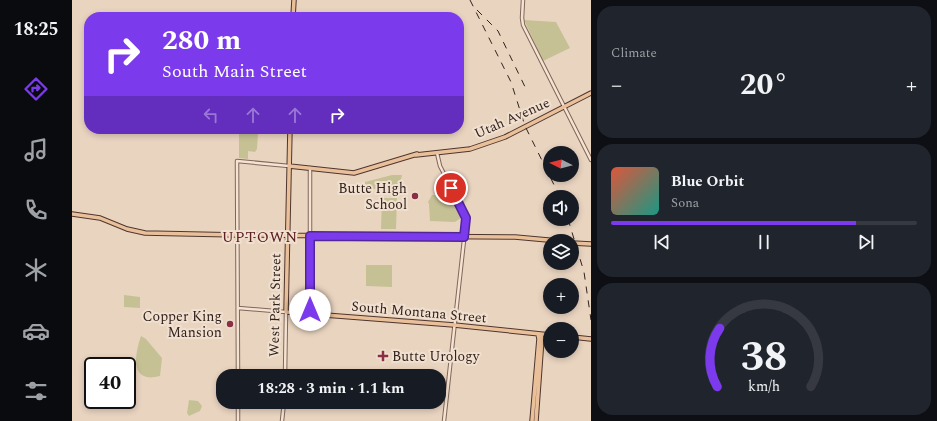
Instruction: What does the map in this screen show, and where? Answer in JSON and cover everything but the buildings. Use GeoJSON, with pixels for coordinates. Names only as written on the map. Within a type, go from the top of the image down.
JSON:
{"type":"FeatureCollection","features":[{"type":"Feature","properties":{"kind":"main road"},"geometry":{"type":"LineString","coordinates":[[293,12],[294,0]]}},
{"type":"Feature","properties":{"kind":"main road","name":"Utah Avenue"},"geometry":{"type":"LineString","coordinates":[[416,155],[470,149],[505,137],[591,93]]}},
{"type":"Feature","properties":{"kind":"main road","name":"West Park Street"},"geometry":{"type":"LineString","coordinates":[[286,312],[290,134]]}},
{"type":"Feature","properties":{"kind":"main road","name":"Utah Avenue"},"geometry":{"type":"LineString","coordinates":[[416,155],[420,152],[437,152]]}},
{"type":"Feature","properties":{"kind":"main road"},"geometry":{"type":"LineString","coordinates":[[289,166],[354,173],[416,155]]}},
{"type":"Feature","properties":{"kind":"main road"},"geometry":{"type":"LineString","coordinates":[[72,214],[100,218],[127,229],[145,233],[310,236],[515,237],[543,240]]}},
{"type":"Feature","properties":{"kind":"main road"},"geometry":{"type":"LineString","coordinates":[[579,243],[591,244]]}},
{"type":"Feature","properties":{"kind":"main road","name":"South Montana Street"},"geometry":{"type":"LineString","coordinates":[[286,312],[454,325],[543,334]]}},
{"type":"Feature","properties":{"kind":"main road"},"geometry":{"type":"LineString","coordinates":[[532,421],[539,334]]}},
{"type":"Feature","properties":{"kind":"main road"},"geometry":{"type":"LineString","coordinates":[[536,421],[542,338],[539,334]]}},
{"type":"Feature","properties":{"kind":"main road"},"geometry":{"type":"LineString","coordinates":[[579,338],[591,339]]}},
{"type":"Feature","properties":{"kind":"street"},"geometry":{"type":"LineString","coordinates":[[523,0],[522,22],[591,160]]}},
{"type":"Feature","properties":{"kind":"street"},"geometry":{"type":"LineString","coordinates":[[437,152],[440,166],[465,215],[466,222],[444,421]]}},
{"type":"Feature","properties":{"kind":"street"},"geometry":{"type":"LineString","coordinates":[[238,369],[237,161],[289,166]]}},
{"type":"Feature","properties":{"kind":"street"},"geometry":{"type":"LineString","coordinates":[[310,168],[310,314]]}},
{"type":"Feature","properties":{"kind":"street"},"geometry":{"type":"LineString","coordinates":[[238,308],[286,312]]}},
{"type":"Feature","properties":{"kind":"street","name":"West Park Street"},"geometry":{"type":"LineString","coordinates":[[285,369],[286,312]]}},
{"type":"Feature","properties":{"kind":"street"},"geometry":{"type":"LineString","coordinates":[[238,409],[238,421]]}},
{"type":"Feature","properties":{"kind":"street"},"geometry":{"type":"LineString","coordinates":[[282,421],[283,409]]}},
{"type":"Feature","properties":{"kind":"shaded area"},"geometry":{"type":"Polygon","coordinates":[[[524,20],[556,22],[570,48],[543,61],[524,20]]]}},
{"type":"Feature","properties":{"kind":"shaded area"},"geometry":{"type":"Polygon","coordinates":[[[239,134],[258,134],[257,149],[255,152],[248,151],[248,159],[239,158],[239,134]]]}},
{"type":"Feature","properties":{"kind":"shaded area"},"geometry":{"type":"Polygon","coordinates":[[[392,175],[402,175],[399,188],[395,186],[392,189],[365,189],[365,182],[392,175]]]}},
{"type":"Feature","properties":{"kind":"shaded area"},"geometry":{"type":"Polygon","coordinates":[[[432,195],[450,195],[461,218],[455,222],[430,221],[428,202],[432,195]]]}},
{"type":"Feature","properties":{"kind":"shaded area"},"geometry":{"type":"Polygon","coordinates":[[[382,198],[397,198],[396,229],[381,229],[382,198]]]}},
{"type":"Feature","properties":{"kind":"shaded area"},"geometry":{"type":"Polygon","coordinates":[[[366,265],[392,265],[392,287],[366,286],[366,265]]]}},
{"type":"Feature","properties":{"kind":"shaded area"},"geometry":{"type":"Polygon","coordinates":[[[124,295],[140,297],[140,308],[124,307],[124,295]]]}},
{"type":"Feature","properties":{"kind":"shaded area"},"geometry":{"type":"Polygon","coordinates":[[[141,336],[146,339],[162,358],[160,376],[143,376],[139,372],[136,360],[141,336]]]}},
{"type":"Feature","properties":{"kind":"shaded area"},"geometry":{"type":"Polygon","coordinates":[[[189,400],[198,401],[202,406],[200,411],[189,416],[187,413],[189,400]]]}},
{"type":"Feature","properties":{"kind":"railway"},"geometry":{"type":"LineString","coordinates":[[470,0],[511,82],[525,126],[557,190]]}},
{"type":"Feature","properties":{"kind":"railway"},"geometry":{"type":"LineString","coordinates":[[477,10],[498,31],[527,91]]}},
{"type":"Feature","properties":{"kind":"railway"},"geometry":{"type":"LineString","coordinates":[[570,226],[584,272],[591,320]]}},
{"type":"Feature","properties":{"kind":"place","name":"Butte High School"},"geometry":{"type":"Point","coordinates":[415,196]}},
{"type":"Feature","properties":{"kind":"place","name":"Copper King Mansion"},"geometry":{"type":"Point","coordinates":[230,324]}},
{"type":"Feature","properties":{"kind":"place","name":"Butte Urology"},"geometry":{"type":"Point","coordinates":[383,356]}},
{"type":"Feature","properties":{"kind":"district","name":"UPTOWN"},"geometry":{"type":"Point","coordinates":[260,237]}},
{"type":"Feature","properties":{"kind":"route"},"geometry":{"type":"LineString","coordinates":[[310,310],[310,236],[464,237],[466,218],[451,188]]}}]}
